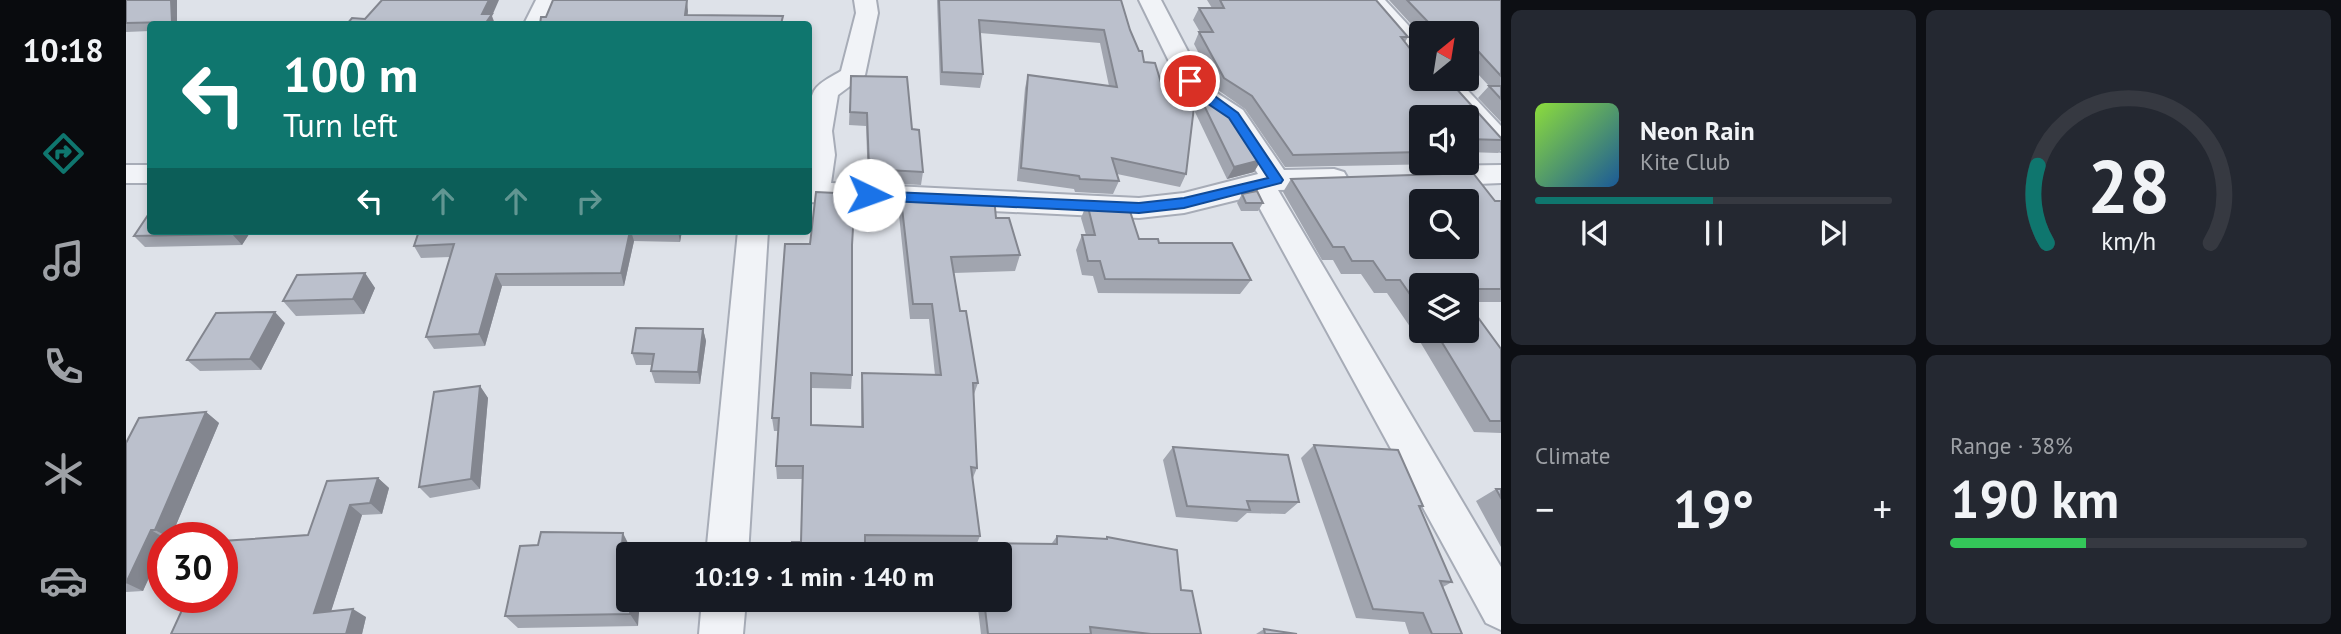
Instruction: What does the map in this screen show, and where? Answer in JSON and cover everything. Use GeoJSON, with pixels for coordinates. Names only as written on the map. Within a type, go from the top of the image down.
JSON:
{"type":"FeatureCollection","features":[{"type":"Feature","properties":{"kind":"street"},"geometry":{"type":"LineString","coordinates":[[536,21],[547,0]]}},
{"type":"Feature","properties":{"kind":"street"},"geometry":{"type":"LineString","coordinates":[[865,0],[867,13],[853,75],[827,92],[818,131],[821,155],[812,192],[1139,208],[1184,203],[1268,181],[1358,178]]}},
{"type":"Feature","properties":{"kind":"street"},"geometry":{"type":"LineString","coordinates":[[1150,0],[1196,90],[1234,116],[1501,608]]}},
{"type":"Feature","properties":{"kind":"street"},"geometry":{"type":"LineString","coordinates":[[1373,0],[1409,40]]}},
{"type":"Feature","properties":{"kind":"street"},"geometry":{"type":"LineString","coordinates":[[1457,91],[1491,120],[1501,142]]}},
{"type":"Feature","properties":{"kind":"street"},"geometry":{"type":"LineString","coordinates":[[126,174],[147,174]]}},
{"type":"Feature","properties":{"kind":"street"},"geometry":{"type":"LineString","coordinates":[[1397,177],[1501,174]]}},
{"type":"Feature","properties":{"kind":"street"},"geometry":{"type":"LineString","coordinates":[[728,542],[753,235]]}},
{"type":"Feature","properties":{"kind":"street"},"geometry":{"type":"LineString","coordinates":[[721,634],[723,612]]}},
{"type":"Feature","properties":{"kind":"building"},"geometry":{"type":"Polygon","coordinates":[[[126,0],[171,0],[172,21],[126,23],[126,0]]]}},
{"type":"Feature","properties":{"kind":"building"},"geometry":{"type":"Polygon","coordinates":[[[382,0],[489,0],[482,14],[492,14],[487,21],[350,21],[352,18],[365,19],[382,0]]]}},
{"type":"Feature","properties":{"kind":"building"},"geometry":{"type":"Polygon","coordinates":[[[553,0],[687,0],[685,15],[783,16],[782,21],[540,21],[541,17],[546,17],[553,0]]]}},
{"type":"Feature","properties":{"kind":"building"},"geometry":{"type":"Polygon","coordinates":[[[939,0],[1121,0],[1144,62],[1155,63],[1163,89],[1196,90],[1186,174],[1112,158],[1119,181],[1080,179],[1079,176],[1021,168],[1028,75],[1117,87],[1104,30],[979,20],[983,74],[942,72],[939,0]]]}},
{"type":"Feature","properties":{"kind":"building"},"geometry":{"type":"Polygon","coordinates":[[[1220,0],[1376,0],[1408,37],[1401,37],[1409,47],[1409,91],[1459,91],[1471,105],[1409,105],[1409,152],[1293,155],[1252,96],[1224,78],[1199,32],[1213,32],[1199,8],[1224,8],[1220,0]]]}},
{"type":"Feature","properties":{"kind":"building"},"geometry":{"type":"Polygon","coordinates":[[[1407,0],[1501,0],[1501,76],[1479,52],[1479,21],[1427,21],[1407,0]]]}},
{"type":"Feature","properties":{"kind":"building"},"geometry":{"type":"Polygon","coordinates":[[[851,76],[907,77],[912,129],[919,130],[923,172],[869,169],[867,113],[850,112],[851,76]]]}},
{"type":"Feature","properties":{"kind":"building"},"geometry":{"type":"Polygon","coordinates":[[[1489,86],[1501,86],[1501,99],[1489,86]]]}},
{"type":"Feature","properties":{"kind":"building"},"geometry":{"type":"Polygon","coordinates":[[[1197,91],[1228,112],[1261,160],[1234,167],[1197,91]]]}},
{"type":"Feature","properties":{"kind":"building"},"geometry":{"type":"Polygon","coordinates":[[[1479,114],[1501,138],[1479,139],[1479,114]]]}},
{"type":"Feature","properties":{"kind":"building"},"geometry":{"type":"Polygon","coordinates":[[[1475,175],[1495,201],[1501,201],[1501,289],[1479,289],[1479,273],[1409,273],[1409,293],[1400,280],[1386,280],[1373,261],[1352,261],[1344,247],[1333,247],[1291,179],[1475,175]]]}},
{"type":"Feature","properties":{"kind":"building"},"geometry":{"type":"Polygon","coordinates":[[[1257,191],[1263,203],[1246,203],[1242,194],[1257,191]]]}},
{"type":"Feature","properties":{"kind":"building"},"geometry":{"type":"Polygon","coordinates":[[[816,192],[855,194],[852,245],[852,375],[811,373],[811,425],[863,427],[862,373],[941,375],[932,304],[913,304],[901,199],[871,198],[871,192],[994,197],[996,218],[1009,218],[1020,255],[951,257],[960,311],[966,311],[978,383],[973,383],[977,468],[971,467],[980,536],[865,535],[865,542],[801,542],[803,466],[776,466],[779,418],[772,418],[785,244],[810,244],[816,192]]]}},
{"type":"Feature","properties":{"kind":"building"},"geometry":{"type":"Polygon","coordinates":[[[1087,203],[1128,205],[1139,239],[1158,239],[1159,243],[1232,243],[1251,280],[1105,279],[1100,261],[1088,261],[1082,235],[1095,235],[1087,203]]]}},
{"type":"Feature","properties":{"kind":"building"},"geometry":{"type":"Polygon","coordinates":[[[147,216],[147,235],[183,235],[134,236],[147,216]]]}},
{"type":"Feature","properties":{"kind":"building"},"geometry":{"type":"Polygon","coordinates":[[[418,235],[629,235],[621,273],[496,274],[479,334],[426,337],[454,244],[414,246],[418,235]]]}},
{"type":"Feature","properties":{"kind":"building"},"geometry":{"type":"Polygon","coordinates":[[[365,273],[353,299],[283,301],[297,275],[365,273]]]}},
{"type":"Feature","properties":{"kind":"building"},"geometry":{"type":"Polygon","coordinates":[[[275,312],[250,359],[187,360],[216,313],[275,312]]]}},
{"type":"Feature","properties":{"kind":"building"},"geometry":{"type":"Polygon","coordinates":[[[1479,319],[1501,349],[1501,421],[1490,421],[1442,343],[1479,343],[1479,319]]]}},
{"type":"Feature","properties":{"kind":"building"},"geometry":{"type":"Polygon","coordinates":[[[636,328],[703,329],[698,372],[651,371],[654,354],[632,353],[636,328]]]}},
{"type":"Feature","properties":{"kind":"building"},"geometry":{"type":"Polygon","coordinates":[[[480,386],[471,479],[419,487],[434,392],[480,386]]]}},
{"type":"Feature","properties":{"kind":"building"},"geometry":{"type":"Polygon","coordinates":[[[206,412],[158,522],[147,522],[147,538],[126,583],[126,443],[139,418],[206,412]]]}},
{"type":"Feature","properties":{"kind":"building"},"geometry":{"type":"Polygon","coordinates":[[[1314,445],[1398,450],[1452,582],[1440,581],[1462,634],[1432,634],[1423,613],[1373,609],[1314,445]]]}},
{"type":"Feature","properties":{"kind":"building"},"geometry":{"type":"Polygon","coordinates":[[[1173,447],[1288,455],[1299,502],[1247,501],[1250,510],[1187,506],[1173,447]]]}},
{"type":"Feature","properties":{"kind":"building"},"geometry":{"type":"Polygon","coordinates":[[[378,478],[370,503],[350,505],[314,613],[353,609],[346,634],[171,634],[181,613],[238,613],[238,540],[308,535],[327,481],[378,478]]]}},
{"type":"Feature","properties":{"kind":"building"},"geometry":{"type":"Polygon","coordinates":[[[541,532],[623,533],[622,542],[616,542],[616,612],[630,614],[505,616],[520,546],[538,545],[541,532]]]}},
{"type":"Feature","properties":{"kind":"building"},"geometry":{"type":"Polygon","coordinates":[[[1057,536],[1107,537],[1177,550],[1181,590],[1192,591],[1201,634],[1151,634],[1090,627],[1091,634],[988,634],[985,612],[1012,612],[1012,543],[1057,544],[1057,536]]]}},
{"type":"Feature","properties":{"kind":"building"},"geometry":{"type":"Polygon","coordinates":[[[1264,629],[1297,634],[1265,634],[1264,629]]]}},
{"type":"Feature","properties":{"kind":"route"},"geometry":{"type":"LineString","coordinates":[[869,195],[1139,208],[1184,203],[1276,180],[1234,116],[1196,90],[1190,81]]}}]}
